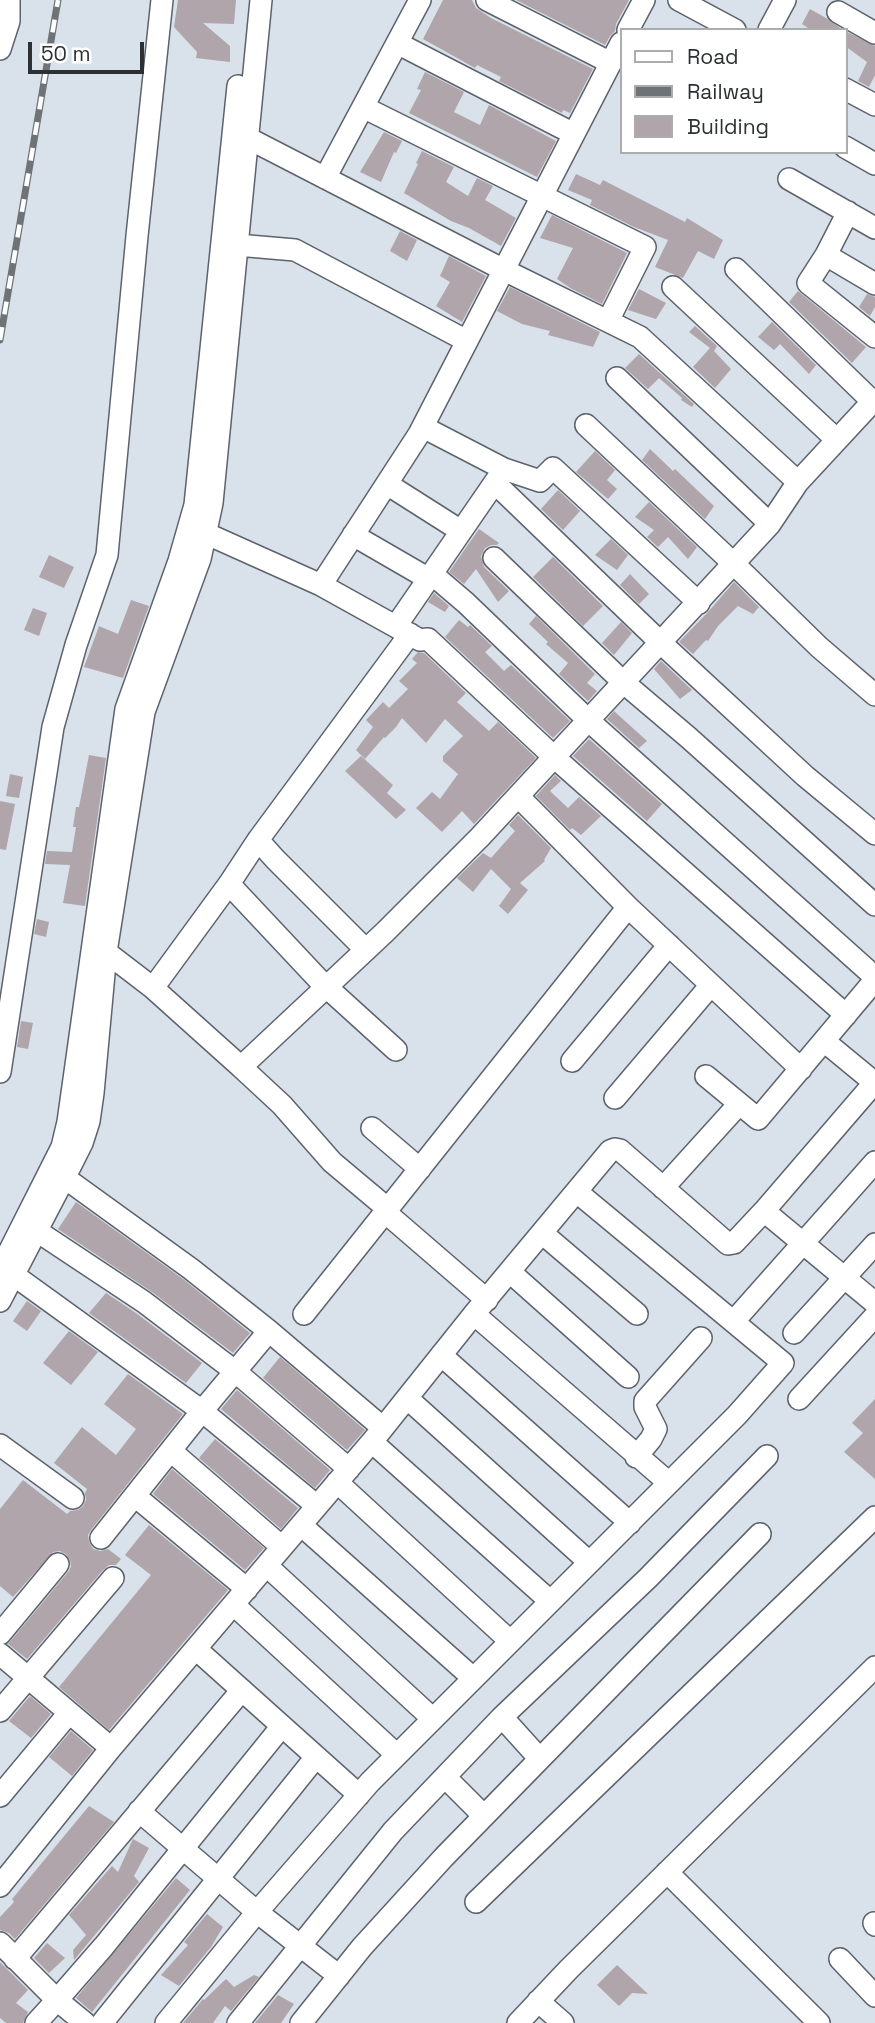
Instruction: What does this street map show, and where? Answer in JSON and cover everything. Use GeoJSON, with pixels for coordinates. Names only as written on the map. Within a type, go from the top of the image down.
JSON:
{"type":"FeatureCollection","features":[{"type":"Feature","properties":{"kind":"street"},"geometry":{"type":"LineString","coordinates":[[0,50],[9,21],[9,0]]}},
{"type":"Feature","properties":{"kind":"street"},"geometry":{"type":"LineString","coordinates":[[0,1072],[53,727],[76,645],[107,555],[162,0]]}},
{"type":"Feature","properties":{"kind":"street"},"geometry":{"type":"LineString","coordinates":[[5,1270],[37,1231],[58,1173],[68,1122],[125,709],[179,561],[212,503],[237,245],[246,0]]}},
{"type":"Feature","properties":{"kind":"street"},"geometry":{"type":"LineString","coordinates":[[0,1301],[5,1270],[58,1173],[82,1143],[89,1121],[106,952],[144,712],[200,559],[195,505],[240,134],[261,0]]}},
{"type":"Feature","properties":{"kind":"street"},"geometry":{"type":"LineString","coordinates":[[325,178],[420,0]]}},
{"type":"Feature","properties":{"kind":"street"},"geometry":{"type":"LineString","coordinates":[[487,0],[611,62]]}},
{"type":"Feature","properties":{"kind":"street"},"geometry":{"type":"LineString","coordinates":[[629,28],[643,0]]}},
{"type":"Feature","properties":{"kind":"street"},"geometry":{"type":"LineString","coordinates":[[679,0],[711,7],[733,28]]}},
{"type":"Feature","properties":{"kind":"street"},"geometry":{"type":"LineString","coordinates":[[770,28],[785,0]]}},
{"type":"Feature","properties":{"kind":"street"},"geometry":{"type":"LineString","coordinates":[[838,12],[875,33]]}},
{"type":"Feature","properties":{"kind":"street"},"geometry":{"type":"LineString","coordinates":[[397,43],[574,134]]}},
{"type":"Feature","properties":{"kind":"street"},"geometry":{"type":"LineString","coordinates":[[321,585],[423,427],[620,45]]}},
{"type":"Feature","properties":{"kind":"street"},"geometry":{"type":"LineString","coordinates":[[847,90],[875,105]]}},
{"type":"Feature","properties":{"kind":"street"},"geometry":{"type":"LineString","coordinates":[[363,107],[645,247],[608,321]]}},
{"type":"Feature","properties":{"kind":"street"},"geometry":{"type":"LineString","coordinates":[[240,134],[640,337],[798,482]]}},
{"type":"Feature","properties":{"kind":"street"},"geometry":{"type":"LineString","coordinates":[[847,148],[875,164]]}},
{"type":"Feature","properties":{"kind":"street"},"geometry":{"type":"LineString","coordinates":[[789,178],[875,228]]}},
{"type":"Feature","properties":{"kind":"street"},"geometry":{"type":"LineString","coordinates":[[848,212],[808,283],[875,337]]}},
{"type":"Feature","properties":{"kind":"street"},"geometry":{"type":"LineString","coordinates":[[237,245],[295,250],[467,341]]}},
{"type":"Feature","properties":{"kind":"street"},"geometry":{"type":"LineString","coordinates":[[826,255],[875,284]]}},
{"type":"Feature","properties":{"kind":"street"},"geometry":{"type":"LineString","coordinates":[[241,1067],[366,950],[480,837],[699,603],[770,524],[798,482],[874,400],[736,269]]}},
{"type":"Feature","properties":{"kind":"street"},"geometry":{"type":"LineString","coordinates":[[673,287],[837,440]]}},
{"type":"Feature","properties":{"kind":"street"},"geometry":{"type":"LineString","coordinates":[[617,379],[770,524]]}},
{"type":"Feature","properties":{"kind":"street"},"geometry":{"type":"LineString","coordinates":[[586,425],[818,647],[875,695]]}},
{"type":"Feature","properties":{"kind":"street"},"geometry":{"type":"LineString","coordinates":[[423,427],[499,476],[661,643],[805,776],[875,834]]}},
{"type":"Feature","properties":{"kind":"street"},"geometry":{"type":"LineString","coordinates":[[499,476],[540,481],[553,468],[699,603]]}},
{"type":"Feature","properties":{"kind":"street"},"geometry":{"type":"LineString","coordinates":[[153,988],[229,884],[403,630],[430,577],[499,476]]}},
{"type":"Feature","properties":{"kind":"street"},"geometry":{"type":"LineString","coordinates":[[387,484],[461,531]]}},
{"type":"Feature","properties":{"kind":"street"},"geometry":{"type":"LineString","coordinates":[[197,531],[321,585],[420,640],[428,639],[554,757],[846,1015]]}},
{"type":"Feature","properties":{"kind":"street"},"geometry":{"type":"LineString","coordinates":[[354,535],[430,577],[467,603],[588,720],[875,979],[758,1119],[706,1076]]}},
{"type":"Feature","properties":{"kind":"street"},"geometry":{"type":"LineString","coordinates":[[494,558],[623,682],[875,905]]}},
{"type":"Feature","properties":{"kind":"street"},"geometry":{"type":"LineString","coordinates":[[517,796],[628,907],[801,1069]]}},
{"type":"Feature","properties":{"kind":"street"},"geometry":{"type":"LineString","coordinates":[[258,839],[366,950]]}},
{"type":"Feature","properties":{"kind":"street"},"geometry":{"type":"LineString","coordinates":[[229,884],[321,982],[396,1050]]}},
{"type":"Feature","properties":{"kind":"street"},"geometry":{"type":"LineString","coordinates":[[304,1314],[628,907]]}},
{"type":"Feature","properties":{"kind":"street"},"geometry":{"type":"LineString","coordinates":[[572,1061],[669,945]]}},
{"type":"Feature","properties":{"kind":"street"},"geometry":{"type":"LineString","coordinates":[[106,952],[153,988],[282,1105],[332,1162],[387,1210],[480,1307],[636,1457],[669,1483]]}},
{"type":"Feature","properties":{"kind":"street"},"geometry":{"type":"LineString","coordinates":[[615,1098],[712,985]]}},
{"type":"Feature","properties":{"kind":"street"},"geometry":{"type":"LineString","coordinates":[[0,1886],[111,1748],[377,1435],[610,1152],[620,1150],[728,1244],[734,1243],[875,1083],[824,1041]]}},
{"type":"Feature","properties":{"kind":"street"},"geometry":{"type":"LineString","coordinates":[[663,1188],[739,1104]]}},
{"type":"Feature","properties":{"kind":"street"},"geometry":{"type":"LineString","coordinates":[[372,1128],[420,1169]]}},
{"type":"Feature","properties":{"kind":"street"},"geometry":{"type":"LineString","coordinates":[[734,1321],[875,1162]]}},
{"type":"Feature","properties":{"kind":"street"},"geometry":{"type":"LineString","coordinates":[[58,1173],[191,1269],[269,1331],[550,1601]]}},
{"type":"Feature","properties":{"kind":"street"},"geometry":{"type":"LineString","coordinates":[[166,2023],[257,1912],[359,1795],[737,1415],[783,1363],[577,1192]]}},
{"type":"Feature","properties":{"kind":"street"},"geometry":{"type":"LineString","coordinates":[[764,1211],[875,1303]]}},
{"type":"Feature","properties":{"kind":"street"},"geometry":{"type":"LineString","coordinates":[[37,1231],[144,1302],[236,1372],[510,1641]]}},
{"type":"Feature","properties":{"kind":"street"},"geometry":{"type":"LineString","coordinates":[[542,1233],[637,1314]]}},
{"type":"Feature","properties":{"kind":"street"},"geometry":{"type":"LineString","coordinates":[[794,1333],[875,1244]]}},
{"type":"Feature","properties":{"kind":"street"},"geometry":{"type":"LineString","coordinates":[[5,1270],[202,1411],[317,1506]]}},
{"type":"Feature","properties":{"kind":"street"},"geometry":{"type":"LineString","coordinates":[[510,1272],[628,1377]]}},
{"type":"Feature","properties":{"kind":"street"},"geometry":{"type":"LineString","coordinates":[[799,1399],[875,1316]]}},
{"type":"Feature","properties":{"kind":"street"},"geometry":{"type":"LineString","coordinates":[[102,1538],[269,1331]]}},
{"type":"Feature","properties":{"kind":"street"},"geometry":{"type":"LineString","coordinates":[[636,1457],[656,1429],[645,1407],[645,1401],[701,1338]]}},
{"type":"Feature","properties":{"kind":"street"},"geometry":{"type":"LineString","coordinates":[[441,1356],[630,1523]]}},
{"type":"Feature","properties":{"kind":"street"},"geometry":{"type":"LineString","coordinates":[[407,1398],[589,1562]]}},
{"type":"Feature","properties":{"kind":"street"},"geometry":{"type":"LineString","coordinates":[[0,1446],[73,1498]]}},
{"type":"Feature","properties":{"kind":"street"},"geometry":{"type":"LineString","coordinates":[[171,1451],[282,1547]]}},
{"type":"Feature","properties":{"kind":"street"},"geometry":{"type":"LineString","coordinates":[[238,2023],[393,1831],[502,1717],[648,1578],[767,1455]]}},
{"type":"Feature","properties":{"kind":"street"},"geometry":{"type":"LineString","coordinates":[[135,1496],[397,1755]]}},
{"type":"Feature","properties":{"kind":"street"},"geometry":{"type":"LineString","coordinates":[[477,1902],[875,1517]]}},
{"type":"Feature","properties":{"kind":"street"},"geometry":{"type":"LineString","coordinates":[[301,1525],[473,1678]]}},
{"type":"Feature","properties":{"kind":"street"},"geometry":{"type":"LineString","coordinates":[[301,2023],[362,1947],[484,1816],[760,1534]]}},
{"type":"Feature","properties":{"kind":"street"},"geometry":{"type":"LineString","coordinates":[[0,1634],[58,1564]]}},
{"type":"Feature","properties":{"kind":"street"},"geometry":{"type":"LineString","coordinates":[[267,1566],[433,1719]]}},
{"type":"Feature","properties":{"kind":"street"},"geometry":{"type":"LineString","coordinates":[[0,1711],[113,1578]]}},
{"type":"Feature","properties":{"kind":"street"},"geometry":{"type":"LineString","coordinates":[[196,1649],[359,1795]]}},
{"type":"Feature","properties":{"kind":"street"},"geometry":{"type":"LineString","coordinates":[[0,1654],[111,1748]]}},
{"type":"Feature","properties":{"kind":"street"},"geometry":{"type":"LineString","coordinates":[[518,2023],[875,1667]]}},
{"type":"Feature","properties":{"kind":"street"},"geometry":{"type":"LineString","coordinates":[[85,2023],[7,1951],[139,1811],[242,1690]]}},
{"type":"Feature","properties":{"kind":"street"},"geometry":{"type":"LineString","coordinates":[[0,1796],[69,1713]]}},
{"type":"Feature","properties":{"kind":"street"},"geometry":{"type":"LineString","coordinates":[[502,1717],[539,1758]]}},
{"type":"Feature","properties":{"kind":"street"},"geometry":{"type":"LineString","coordinates":[[36,2023],[104,1946],[282,1726]]}},
{"type":"Feature","properties":{"kind":"street"},"geometry":{"type":"LineString","coordinates":[[102,2023],[316,1757]]}},
{"type":"Feature","properties":{"kind":"street"},"geometry":{"type":"LineString","coordinates":[[445,1777],[484,1816]]}},
{"type":"Feature","properties":{"kind":"street"},"geometry":{"type":"LineString","coordinates":[[139,1811],[257,1912],[339,1976]]}},
{"type":"Feature","properties":{"kind":"street"},"geometry":{"type":"LineString","coordinates":[[667,1872],[819,2023]]}},
{"type":"Feature","properties":{"kind":"street"},"geometry":{"type":"LineString","coordinates":[[840,1959],[875,1996]]}},
{"type":"Feature","properties":{"kind":"street"},"geometry":{"type":"LineString","coordinates":[[538,2001],[563,2023]]}},
{"type":"Feature","properties":{"kind":"building"},"geometry":{"type":"Polygon","coordinates":[[[178,0],[236,0],[234,24],[203,23],[230,46],[230,62],[196,58],[197,52],[174,27],[178,0]]]}},
{"type":"Feature","properties":{"kind":"building"},"geometry":{"type":"Polygon","coordinates":[[[443,0],[472,0],[476,8],[491,18],[593,69],[570,113],[563,110],[562,113],[499,81],[501,77],[477,65],[475,68],[423,39],[443,0]]]}},
{"type":"Feature","properties":{"kind":"building"},"geometry":{"type":"Polygon","coordinates":[[[516,0],[629,0],[615,31],[605,45],[516,0]]]}},
{"type":"Feature","properties":{"kind":"building"},"geometry":{"type":"Polygon","coordinates":[[[810,9],[840,28],[808,28],[802,24],[810,9]]]}},
{"type":"Feature","properties":{"kind":"building"},"geometry":{"type":"Polygon","coordinates":[[[847,32],[875,46],[875,75],[869,87],[858,81],[867,62],[847,47],[847,32]]]}},
{"type":"Feature","properties":{"kind":"building"},"geometry":{"type":"Polygon","coordinates":[[[425,72],[464,92],[454,112],[480,125],[489,105],[556,141],[537,177],[409,113],[421,90],[417,89],[425,72]]]}},
{"type":"Feature","properties":{"kind":"building"},"geometry":{"type":"Polygon","coordinates":[[[384,132],[402,141],[396,153],[394,152],[381,182],[360,172],[384,132]]]}},
{"type":"Feature","properties":{"kind":"building"},"geometry":{"type":"Polygon","coordinates":[[[422,151],[454,167],[446,182],[468,196],[477,178],[493,186],[485,200],[516,218],[501,246],[404,193],[422,151]]]}},
{"type":"Feature","properties":{"kind":"building"},"geometry":{"type":"Polygon","coordinates":[[[576,174],[600,185],[603,180],[685,222],[687,218],[723,240],[714,259],[698,251],[683,278],[655,267],[668,240],[590,205],[592,200],[568,190],[576,174]]]}},
{"type":"Feature","properties":{"kind":"building"},"geometry":{"type":"Polygon","coordinates":[[[552,215],[627,253],[602,304],[557,279],[573,248],[540,238],[552,215]]]}},
{"type":"Feature","properties":{"kind":"building"},"geometry":{"type":"Polygon","coordinates":[[[400,231],[417,240],[407,261],[390,251],[400,231]]]}},
{"type":"Feature","properties":{"kind":"building"},"geometry":{"type":"Polygon","coordinates":[[[449,256],[486,276],[462,322],[436,306],[450,282],[440,276],[449,256]]]}},
{"type":"Feature","properties":{"kind":"building"},"geometry":{"type":"Polygon","coordinates":[[[510,287],[600,332],[593,347],[548,335],[550,331],[522,324],[497,311],[510,287]]]}},
{"type":"Feature","properties":{"kind":"building"},"geometry":{"type":"Polygon","coordinates":[[[639,289],[666,303],[656,319],[628,310],[639,289]]]}},
{"type":"Feature","properties":{"kind":"building"},"geometry":{"type":"Polygon","coordinates":[[[798,291],[866,347],[852,363],[789,302],[798,291]]]}},
{"type":"Feature","properties":{"kind":"building"},"geometry":{"type":"Polygon","coordinates":[[[867,294],[875,297],[875,307],[870,316],[859,307],[867,294]]]}},
{"type":"Feature","properties":{"kind":"building"},"geometry":{"type":"Polygon","coordinates":[[[772,322],[816,365],[809,374],[780,344],[774,350],[758,337],[772,322]]]}},
{"type":"Feature","properties":{"kind":"building"},"geometry":{"type":"Polygon","coordinates":[[[695,326],[717,346],[714,351],[731,369],[715,388],[693,367],[710,348],[689,332],[695,326]]]}},
{"type":"Feature","properties":{"kind":"building"},"geometry":{"type":"Polygon","coordinates":[[[639,354],[694,404],[692,407],[659,378],[648,389],[625,368],[639,354]]]}},
{"type":"Feature","properties":{"kind":"building"},"geometry":{"type":"Polygon","coordinates":[[[650,449],[714,506],[705,519],[642,460],[650,449]]]}},
{"type":"Feature","properties":{"kind":"building"},"geometry":{"type":"Polygon","coordinates":[[[595,451],[615,470],[607,480],[617,489],[608,499],[576,472],[595,451]]]}},
{"type":"Feature","properties":{"kind":"building"},"geometry":{"type":"Polygon","coordinates":[[[558,490],[580,511],[563,530],[541,509],[558,490]]]}},
{"type":"Feature","properties":{"kind":"building"},"geometry":{"type":"Polygon","coordinates":[[[649,502],[697,547],[688,559],[668,537],[658,547],[647,537],[654,530],[635,517],[649,502]]]}},
{"type":"Feature","properties":{"kind":"building"},"geometry":{"type":"Polygon","coordinates":[[[479,529],[499,543],[485,548],[481,556],[484,567],[509,591],[498,602],[476,569],[464,584],[449,572],[479,529]]]}},
{"type":"Feature","properties":{"kind":"building"},"geometry":{"type":"Polygon","coordinates":[[[611,539],[628,555],[617,570],[595,555],[611,539]]]}},
{"type":"Feature","properties":{"kind":"building"},"geometry":{"type":"Polygon","coordinates":[[[49,555],[74,567],[64,588],[39,577],[49,555]]]}},
{"type":"Feature","properties":{"kind":"building"},"geometry":{"type":"Polygon","coordinates":[[[553,557],[603,606],[583,626],[533,577],[553,557]]]}},
{"type":"Feature","properties":{"kind":"building"},"geometry":{"type":"Polygon","coordinates":[[[630,574],[649,594],[639,604],[620,585],[630,574]]]}},
{"type":"Feature","properties":{"kind":"building"},"geometry":{"type":"Polygon","coordinates":[[[734,582],[759,607],[753,614],[738,606],[693,654],[679,642],[734,582]]]}},
{"type":"Feature","properties":{"kind":"building"},"geometry":{"type":"Polygon","coordinates":[[[434,593],[449,606],[445,612],[428,602],[434,593]]]}},
{"type":"Feature","properties":{"kind":"building"},"geometry":{"type":"Polygon","coordinates":[[[131,600],[149,606],[123,678],[84,667],[99,626],[118,634],[131,600]]]}},
{"type":"Feature","properties":{"kind":"building"},"geometry":{"type":"Polygon","coordinates":[[[33,608],[47,613],[39,636],[24,630],[33,608]]]}},
{"type":"Feature","properties":{"kind":"building"},"geometry":{"type":"Polygon","coordinates":[[[536,616],[595,674],[587,683],[597,691],[588,701],[559,674],[568,663],[546,644],[548,642],[529,624],[536,616]]]}},
{"type":"Feature","properties":{"kind":"building"},"geometry":{"type":"Polygon","coordinates":[[[459,620],[468,627],[470,625],[492,646],[485,652],[504,671],[511,665],[570,721],[553,738],[445,637],[459,620]]]}},
{"type":"Feature","properties":{"kind":"building"},"geometry":{"type":"Polygon","coordinates":[[[621,622],[632,633],[614,655],[602,643],[621,622]]]}},
{"type":"Feature","properties":{"kind":"building"},"geometry":{"type":"Polygon","coordinates":[[[418,652],[424,653],[466,693],[457,702],[489,731],[498,722],[536,758],[474,824],[462,811],[442,832],[416,808],[432,792],[440,799],[458,774],[443,761],[443,756],[463,736],[445,719],[426,743],[402,718],[365,759],[356,750],[373,727],[366,720],[383,702],[389,708],[408,689],[399,681],[417,663],[412,659],[418,652]]]}},
{"type":"Feature","properties":{"kind":"building"},"geometry":{"type":"Polygon","coordinates":[[[661,661],[692,690],[680,699],[654,669],[661,661]]]}},
{"type":"Feature","properties":{"kind":"building"},"geometry":{"type":"Polygon","coordinates":[[[614,711],[647,741],[639,748],[607,719],[614,711]]]}},
{"type":"Feature","properties":{"kind":"building"},"geometry":{"type":"Polygon","coordinates":[[[589,739],[662,804],[647,821],[573,756],[589,739]]]}},
{"type":"Feature","properties":{"kind":"building"},"geometry":{"type":"Polygon","coordinates":[[[89,755],[106,758],[85,906],[63,903],[70,865],[45,864],[47,851],[72,852],[76,807],[79,807],[89,755]]]}},
{"type":"Feature","properties":{"kind":"building"},"geometry":{"type":"Polygon","coordinates":[[[361,756],[393,785],[387,793],[406,810],[396,819],[345,771],[361,756]]]}},
{"type":"Feature","properties":{"kind":"building"},"geometry":{"type":"Polygon","coordinates":[[[10,774],[23,777],[19,798],[6,796],[10,774]]]}},
{"type":"Feature","properties":{"kind":"building"},"geometry":{"type":"Polygon","coordinates":[[[555,775],[561,781],[550,791],[568,808],[579,797],[601,816],[581,835],[572,828],[570,830],[536,796],[555,775]]]}},
{"type":"Feature","properties":{"kind":"building"},"geometry":{"type":"Polygon","coordinates":[[[0,801],[15,804],[6,850],[0,849],[0,801]]]}},
{"type":"Feature","properties":{"kind":"building"},"geometry":{"type":"Polygon","coordinates":[[[518,815],[551,848],[545,861],[520,883],[528,890],[508,914],[499,906],[511,889],[491,869],[473,892],[457,878],[483,853],[491,858],[515,831],[509,825],[518,815]]]}},
{"type":"Feature","properties":{"kind":"building"},"geometry":{"type":"Polygon","coordinates":[[[37,919],[49,922],[46,937],[34,934],[37,919]]]}},
{"type":"Feature","properties":{"kind":"building"},"geometry":{"type":"Polygon","coordinates":[[[21,1021],[33,1023],[28,1049],[17,1047],[21,1021]]]}},
{"type":"Feature","properties":{"kind":"building"},"geometry":{"type":"Polygon","coordinates":[[[76,1202],[183,1279],[250,1333],[233,1353],[152,1292],[58,1229],[76,1202]]]}},
{"type":"Feature","properties":{"kind":"building"},"geometry":{"type":"Polygon","coordinates":[[[106,1293],[202,1363],[186,1383],[89,1313],[106,1293]]]}},
{"type":"Feature","properties":{"kind":"building"},"geometry":{"type":"Polygon","coordinates":[[[27,1301],[41,1311],[27,1331],[13,1321],[27,1301]]]}},
{"type":"Feature","properties":{"kind":"building"},"geometry":{"type":"Polygon","coordinates":[[[69,1331],[98,1352],[71,1385],[43,1363],[69,1331]]]}},
{"type":"Feature","properties":{"kind":"building"},"geometry":{"type":"Polygon","coordinates":[[[280,1357],[365,1430],[347,1450],[263,1378],[280,1357]]]}},
{"type":"Feature","properties":{"kind":"building"},"geometry":{"type":"Polygon","coordinates":[[[128,1374],[183,1414],[88,1535],[93,1549],[108,1549],[121,1559],[116,1565],[109,1565],[103,1570],[27,1659],[8,1644],[68,1572],[71,1567],[70,1560],[60,1551],[53,1552],[13,1597],[0,1586],[0,1509],[23,1480],[67,1514],[83,1506],[87,1489],[54,1463],[82,1427],[116,1455],[136,1429],[104,1404],[128,1374]]]}},
{"type":"Feature","properties":{"kind":"building"},"geometry":{"type":"Polygon","coordinates":[[[237,1390],[330,1470],[315,1488],[221,1409],[237,1390]]]}},
{"type":"Feature","properties":{"kind":"building"},"geometry":{"type":"Polygon","coordinates":[[[875,1399],[875,1479],[844,1452],[863,1433],[852,1423],[875,1399]]]}},
{"type":"Feature","properties":{"kind":"building"},"geometry":{"type":"Polygon","coordinates":[[[215,1439],[298,1508],[281,1529],[199,1458],[215,1439]]]}},
{"type":"Feature","properties":{"kind":"building"},"geometry":{"type":"Polygon","coordinates":[[[172,1469],[264,1548],[245,1570],[153,1494],[172,1469]]]}},
{"type":"Feature","properties":{"kind":"building"},"geometry":{"type":"Polygon","coordinates":[[[149,1525],[228,1590],[109,1730],[59,1687],[151,1575],[125,1555],[149,1525]]]}},
{"type":"Feature","properties":{"kind":"building"},"geometry":{"type":"Polygon","coordinates":[[[30,1696],[51,1714],[31,1738],[9,1721],[30,1696]]]}},
{"type":"Feature","properties":{"kind":"building"},"geometry":{"type":"Polygon","coordinates":[[[71,1731],[93,1750],[72,1776],[49,1757],[71,1731]]]}},
{"type":"Feature","properties":{"kind":"building"},"geometry":{"type":"Polygon","coordinates":[[[89,1806],[114,1822],[15,1939],[0,1930],[0,1917],[14,1902],[12,1899],[89,1806]]]}},
{"type":"Feature","properties":{"kind":"building"},"geometry":{"type":"Polygon","coordinates":[[[133,1839],[149,1848],[134,1876],[139,1882],[74,1960],[73,1950],[86,1935],[69,1915],[112,1866],[118,1872],[133,1839]]]}},
{"type":"Feature","properties":{"kind":"building"},"geometry":{"type":"Polygon","coordinates":[[[176,1878],[190,1890],[92,2012],[76,1998],[176,1878]]]}},
{"type":"Feature","properties":{"kind":"building"},"geometry":{"type":"Polygon","coordinates":[[[207,1914],[223,1927],[211,1947],[179,1986],[161,1975],[188,1945],[184,1942],[207,1914]]]}},
{"type":"Feature","properties":{"kind":"building"},"geometry":{"type":"Polygon","coordinates":[[[47,1943],[65,1958],[49,1973],[34,1958],[47,1943]]]}},
{"type":"Feature","properties":{"kind":"building"},"geometry":{"type":"Polygon","coordinates":[[[0,1962],[28,1990],[16,2003],[28,2012],[23,2023],[6,2023],[0,2018],[0,1962]]]}},
{"type":"Feature","properties":{"kind":"building"},"geometry":{"type":"Polygon","coordinates":[[[617,1965],[648,1994],[632,1993],[619,2006],[597,1985],[617,1965]]]}},
{"type":"Feature","properties":{"kind":"building"},"geometry":{"type":"Polygon","coordinates":[[[254,1975],[259,1977],[231,2011],[225,2006],[213,2023],[183,2023],[203,1999],[226,1979],[234,1987],[254,1975]]]}},
{"type":"Feature","properties":{"kind":"building"},"geometry":{"type":"Polygon","coordinates":[[[278,1995],[294,2004],[281,2023],[255,2023],[278,1995]]]}},
{"type":"Feature","properties":{"kind":"railway"},"geometry":{"type":"LineString","coordinates":[[0,340],[58,0]]}}]}
